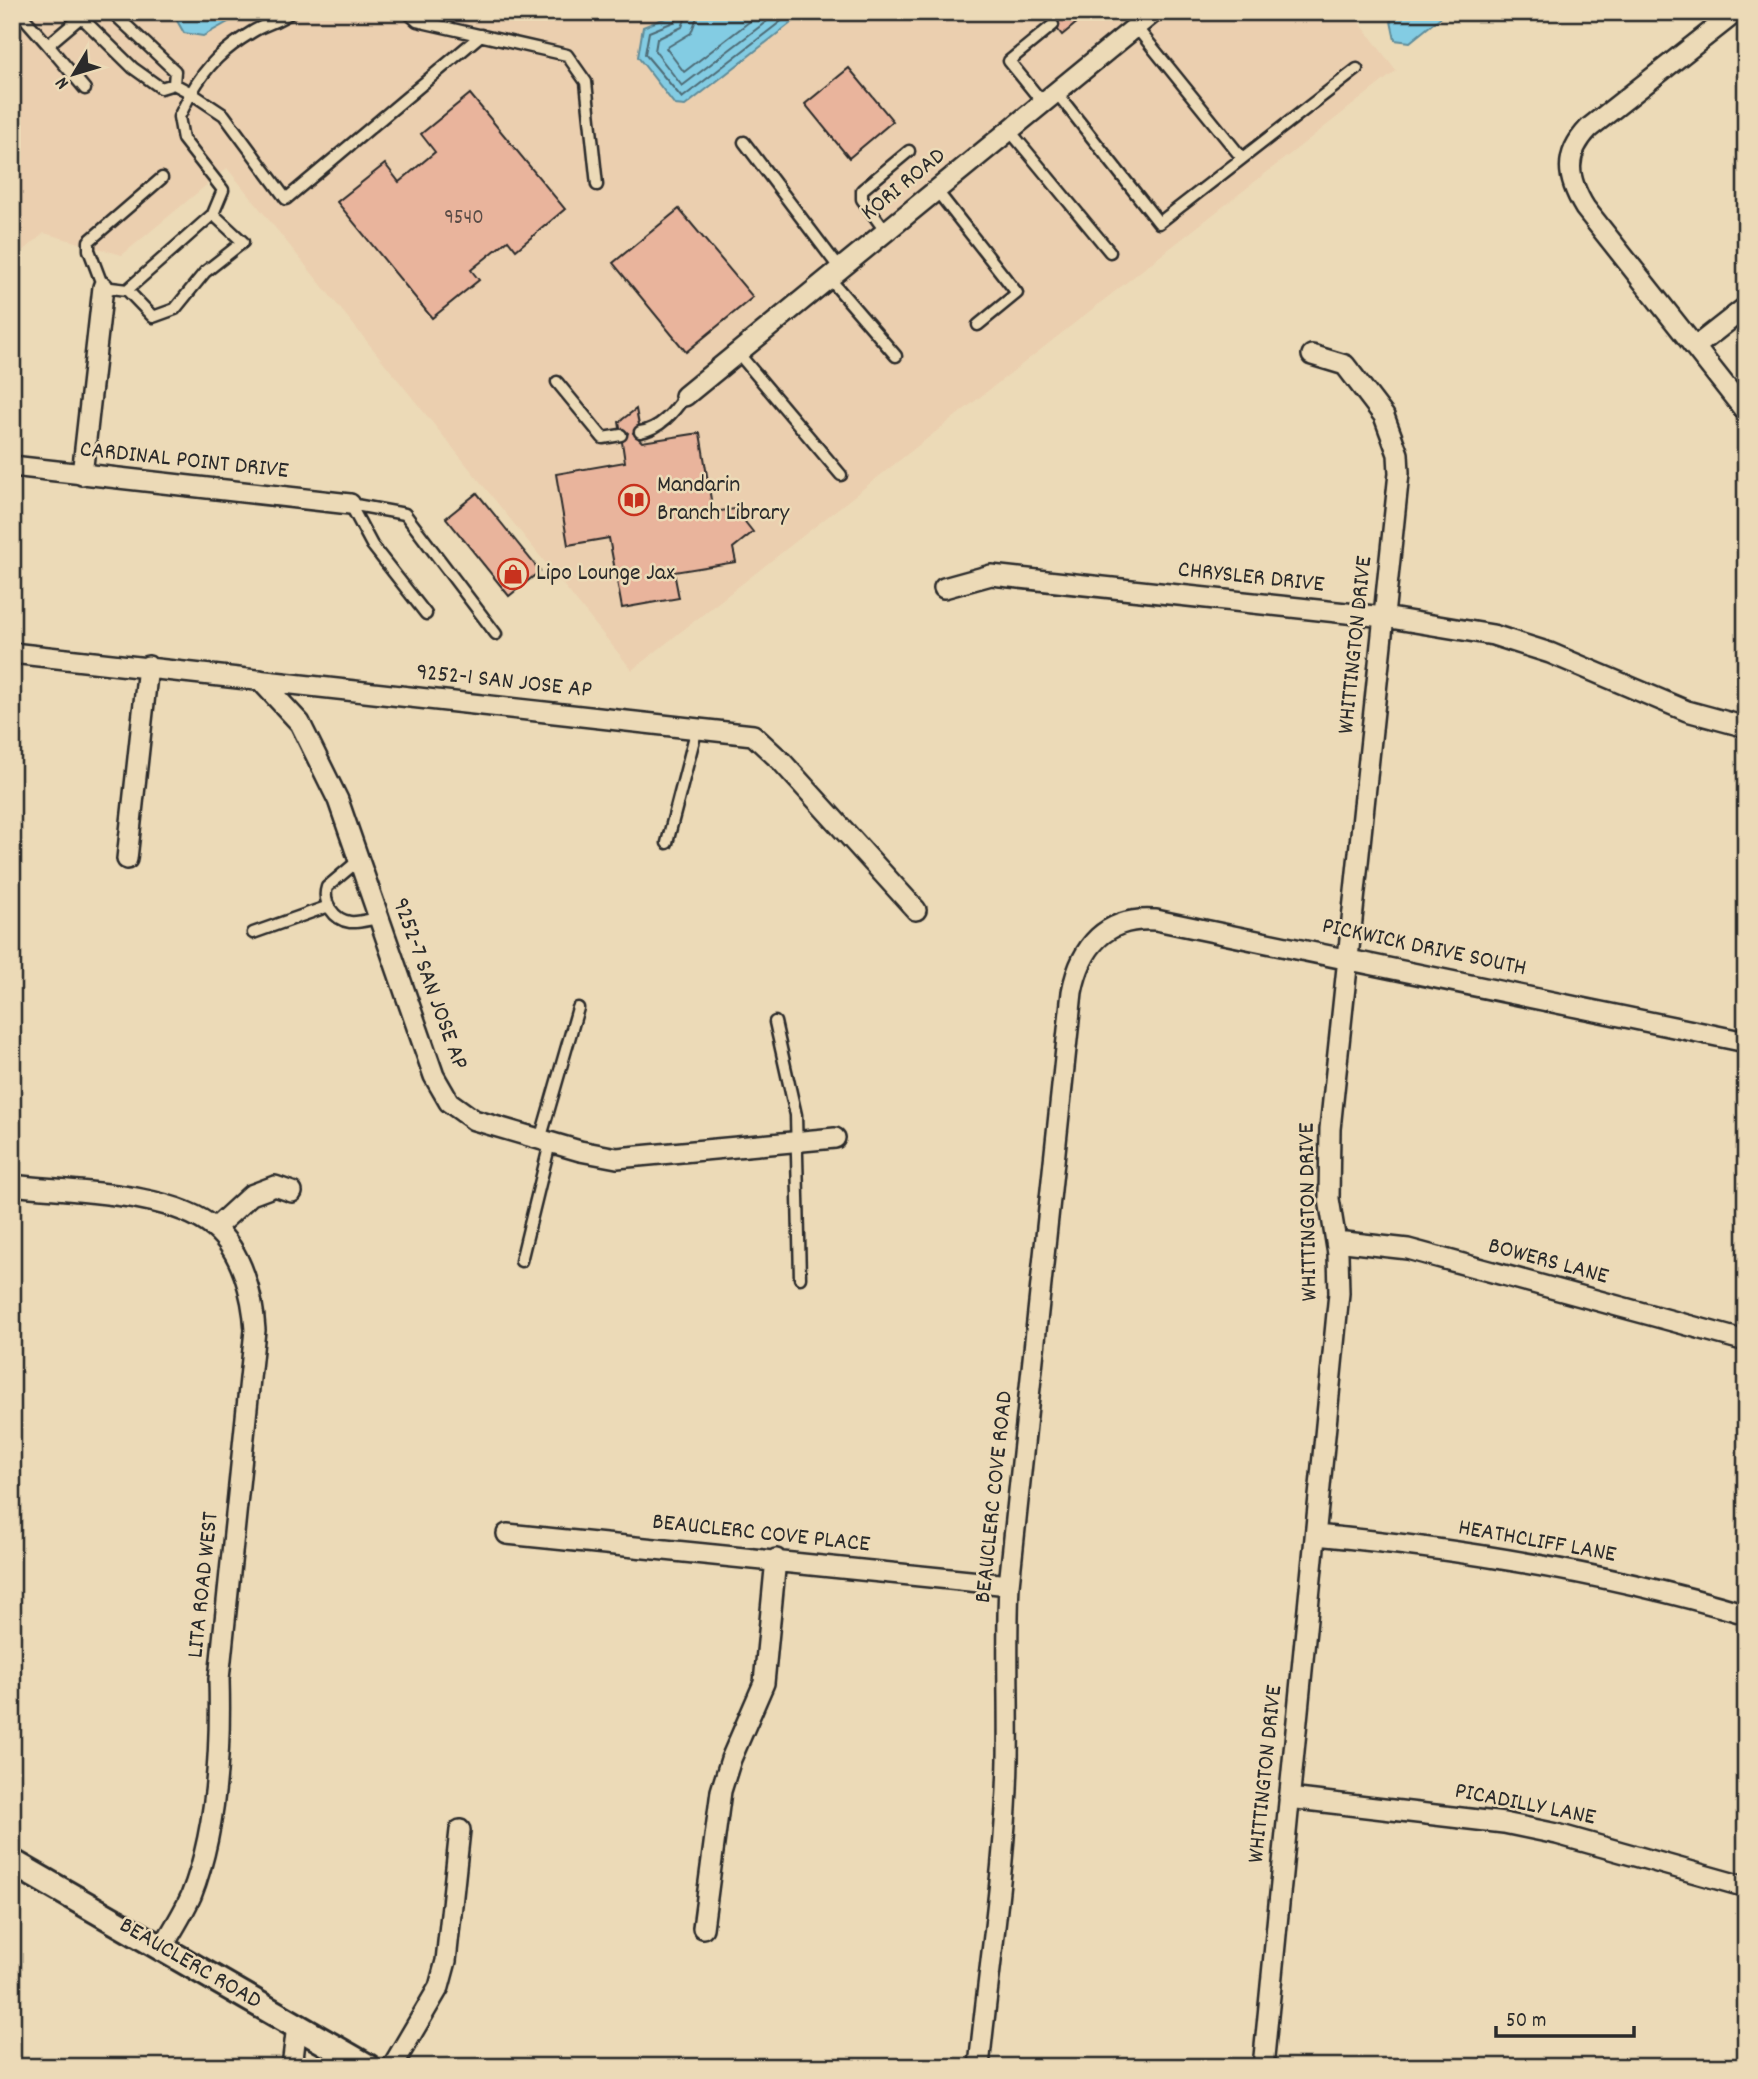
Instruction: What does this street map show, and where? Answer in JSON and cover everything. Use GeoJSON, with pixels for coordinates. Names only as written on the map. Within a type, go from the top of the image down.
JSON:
{"type":"FeatureCollection","features":[{"type":"Feature","properties":{"kind":"street","name":"KORI ROAD"},"geometry":{"type":"LineString","coordinates":[[685,396],[1154,12]]}},
{"type":"Feature","properties":{"kind":"street"},"geometry":{"type":"LineString","coordinates":[[1736,12],[1589,128],[1572,149],[1570,176],[1586,208],[1746,412]]}},
{"type":"Feature","properties":{"kind":"street"},"geometry":{"type":"LineString","coordinates":[[82,475],[103,287]]}},
{"type":"Feature","properties":{"kind":"street"},"geometry":{"type":"LineString","coordinates":[[1695,348],[1746,307]]}},
{"type":"Feature","properties":{"kind":"street","name":"WHITTINGTON DRIVE"},"geometry":{"type":"LineString","coordinates":[[1263,2067],[1339,1293],[1336,1241],[1329,1199],[1330,1129],[1384,617],[1398,454],[1384,416],[1345,365],[1312,355]]}},
{"type":"Feature","properties":{"kind":"street","name":"CARDINAL POINT DRIVE"},"geometry":{"type":"LineString","coordinates":[[12,466],[351,505]]}},
{"type":"Feature","properties":{"kind":"street","name":"CHRYSLER DRIVE"},"geometry":{"type":"LineString","coordinates":[[944,588],[991,575],[1384,617],[1493,635],[1549,653],[1687,711],[1746,727]]}},
{"type":"Feature","properties":{"kind":"street","name":"9252-1 SAN JOSE AP"},"geometry":{"type":"LineString","coordinates":[[12,653],[752,735],[763,742],[916,910]]}},
{"type":"Feature","properties":{"kind":"street"},"geometry":{"type":"LineString","coordinates":[[127,859],[148,666]]}},
{"type":"Feature","properties":{"kind":"street","name":"9252-7 SAN JOSE AP"},"geometry":{"type":"LineString","coordinates":[[260,680],[300,723],[338,800],[442,1093],[449,1102],[474,1120],[545,1142],[617,1158],[835,1138]]}},
{"type":"Feature","properties":{"kind":"street","name":"PICKWICK DRIVE SOUTH"},"geometry":{"type":"LineString","coordinates":[[1096,940],[1113,927],[1129,921],[1156,920],[1349,957],[1746,1042]]}},
{"type":"Feature","properties":{"kind":"street","name":"BEAUCLERC COVE ROAD"},"geometry":{"type":"LineString","coordinates":[[979,2067],[1004,1827],[1008,1760],[1006,1649],[1009,1585],[1072,992],[1082,957],[1096,940]]}},
{"type":"Feature","properties":{"kind":"street"},"geometry":{"type":"LineString","coordinates":[[12,1185],[152,1201],[174,1206],[215,1228],[251,1195],[275,1185],[292,1192]]}},
{"type":"Feature","properties":{"kind":"street","name":"LITA ROAD WEST"},"geometry":{"type":"LineString","coordinates":[[162,1948],[190,1897],[202,1859],[209,1819],[220,1727],[219,1679],[255,1330],[247,1280],[215,1228]]}},
{"type":"Feature","properties":{"kind":"street","name":"BOWERS LANE"},"geometry":{"type":"LineString","coordinates":[[1336,1241],[1408,1249],[1746,1341]]}},
{"type":"Feature","properties":{"kind":"street","name":"BEAUCLERC COVE PLACE"},"geometry":{"type":"LineString","coordinates":[[507,1534],[776,1559],[1009,1585]]}},
{"type":"Feature","properties":{"kind":"street","name":"HEATHCLIFF LANE"},"geometry":{"type":"LineString","coordinates":[[1316,1535],[1541,1564],[1680,1595],[1746,1615]]}},
{"type":"Feature","properties":{"kind":"street"},"geometry":{"type":"LineString","coordinates":[[703,1928],[720,1790],[764,1683],[776,1559]]}},
{"type":"Feature","properties":{"kind":"street","name":"PICADILLY LANE"},"geometry":{"type":"LineString","coordinates":[[1289,1798],[1504,1823],[1557,1834],[1746,1887]]}},
{"type":"Feature","properties":{"kind":"street"},"geometry":{"type":"LineString","coordinates":[[392,2067],[439,1987],[446,1961],[460,1830]]}},
{"type":"Feature","properties":{"kind":"street","name":"BEAUCLERC ROAD"},"geometry":{"type":"LineString","coordinates":[[12,1862],[368,2067]]}},
{"type":"Feature","properties":{"kind":"street"},"geometry":{"type":"LineString","coordinates":[[292,2067],[297,2025]]}},
{"type":"Feature","properties":{"kind":"lane"},"geometry":{"type":"LineString","coordinates":[[19,12],[85,89]]}},
{"type":"Feature","properties":{"kind":"lane"},"geometry":{"type":"LineString","coordinates":[[112,12],[175,71],[174,84]]}},
{"type":"Feature","properties":{"kind":"lane"},"geometry":{"type":"LineString","coordinates":[[127,290],[213,214],[223,190],[183,139],[178,117],[207,65],[254,30],[278,22],[291,12]]}},
{"type":"Feature","properties":{"kind":"lane"},"geometry":{"type":"LineString","coordinates":[[407,12],[417,21],[567,55],[586,82],[597,186]]}},
{"type":"Feature","properties":{"kind":"lane"},"geometry":{"type":"LineString","coordinates":[[48,45],[82,14],[133,68],[161,88],[174,84],[224,115],[286,199],[481,35]]}},
{"type":"Feature","properties":{"kind":"lane"},"geometry":{"type":"LineString","coordinates":[[1054,24],[1009,61],[1050,98],[1159,223],[1357,69]]}},
{"type":"Feature","properties":{"kind":"lane"},"geometry":{"type":"LineString","coordinates":[[1136,27],[1242,158]]}},
{"type":"Feature","properties":{"kind":"lane"},"geometry":{"type":"LineString","coordinates":[[1010,131],[1110,252]]}},
{"type":"Feature","properties":{"kind":"lane"},"geometry":{"type":"LineString","coordinates":[[744,142],[835,274],[896,356]]}},
{"type":"Feature","properties":{"kind":"lane"},"geometry":{"type":"LineString","coordinates":[[886,232],[862,199],[862,190],[909,151]]}},
{"type":"Feature","properties":{"kind":"lane"},"geometry":{"type":"LineString","coordinates":[[162,178],[89,241],[89,250],[103,287],[127,290],[153,317],[176,309],[205,272],[243,242],[213,214]]}},
{"type":"Feature","properties":{"kind":"lane"},"geometry":{"type":"LineString","coordinates":[[937,191],[1017,293],[978,325]]}},
{"type":"Feature","properties":{"kind":"lane"},"geometry":{"type":"LineString","coordinates":[[738,353],[841,475]]}},
{"type":"Feature","properties":{"kind":"lane"},"geometry":{"type":"LineString","coordinates":[[557,382],[603,438],[621,435]]}},
{"type":"Feature","properties":{"kind":"lane"},"geometry":{"type":"LineString","coordinates":[[640,432],[650,431],[673,413],[685,396]]}},
{"type":"Feature","properties":{"kind":"lane"},"geometry":{"type":"LineString","coordinates":[[351,505],[372,545],[426,614]]}},
{"type":"Feature","properties":{"kind":"lane"},"geometry":{"type":"LineString","coordinates":[[351,505],[405,514],[495,634]]}},
{"type":"Feature","properties":{"kind":"lane"},"geometry":{"type":"LineString","coordinates":[[667,843],[697,727]]}},
{"type":"Feature","properties":{"kind":"lane"},"geometry":{"type":"LineString","coordinates":[[359,860],[327,887],[325,894],[329,906],[334,914],[349,922],[379,918]]}},
{"type":"Feature","properties":{"kind":"lane"},"geometry":{"type":"LineString","coordinates":[[253,933],[329,906]]}},
{"type":"Feature","properties":{"kind":"lane"},"geometry":{"type":"LineString","coordinates":[[521,1261],[545,1142],[578,1007]]}},
{"type":"Feature","properties":{"kind":"lane"},"geometry":{"type":"LineString","coordinates":[[775,1022],[793,1093],[798,1142],[800,1278]]}},
{"type":"Feature","properties":{"kind":"shaded area"},"geometry":{"type":"Polygon","coordinates":[[[12,12],[1352,12],[1396,71],[632,670],[227,168],[122,255],[44,233],[12,261],[12,12]]]}},
{"type":"Feature","properties":{"kind":"water"},"geometry":{"type":"Polygon","coordinates":[[[172,12],[246,12],[203,36],[184,33],[172,12]]]}},
{"type":"Feature","properties":{"kind":"water"},"geometry":{"type":"Polygon","coordinates":[[[680,12],[805,12],[685,106],[675,105],[638,57],[643,27],[680,12]]]}},
{"type":"Feature","properties":{"kind":"water"},"geometry":{"type":"Polygon","coordinates":[[[1389,12],[1447,12],[1410,42],[1395,40],[1389,12]]]}},
{"type":"Feature","properties":{"kind":"building"},"geometry":{"type":"Polygon","coordinates":[[[1043,12],[1090,12],[1062,35],[1058,30],[1058,20],[1049,19],[1043,12]]]}},
{"type":"Feature","properties":{"kind":"building"},"geometry":{"type":"Polygon","coordinates":[[[849,68],[893,121],[849,158],[805,104],[849,68]]]}},
{"type":"Feature","properties":{"kind":"building"},"geometry":{"type":"Polygon","coordinates":[[[470,94],[565,209],[516,250],[508,240],[471,270],[479,280],[432,318],[337,202],[385,164],[399,182],[435,152],[421,134],[470,94]]]}},
{"type":"Feature","properties":{"kind":"building"},"geometry":{"type":"Polygon","coordinates":[[[679,209],[753,297],[686,352],[613,263],[679,209]]]}},
{"type":"Feature","properties":{"kind":"building","name":"Mandarin Branch Library"},"geometry":{"type":"Polygon","coordinates":[[[636,409],[639,425],[633,433],[642,442],[700,433],[713,512],[735,509],[753,532],[733,548],[736,562],[674,572],[679,598],[622,608],[609,538],[568,545],[556,474],[625,462],[622,442],[628,433],[620,428],[619,422],[636,409]]]}},
{"type":"Feature","properties":{"kind":"building"},"geometry":{"type":"Polygon","coordinates":[[[477,493],[540,571],[509,596],[446,518],[477,493]]]}},
{"type":"Feature","properties":{"kind":"place","name":"Mandarin Branch Library"},"geometry":{"type":"Point","coordinates":[634,500]}},
{"type":"Feature","properties":{"kind":"place","name":"Lipo Lounge Jax"},"geometry":{"type":"Point","coordinates":[513,574]}}]}
